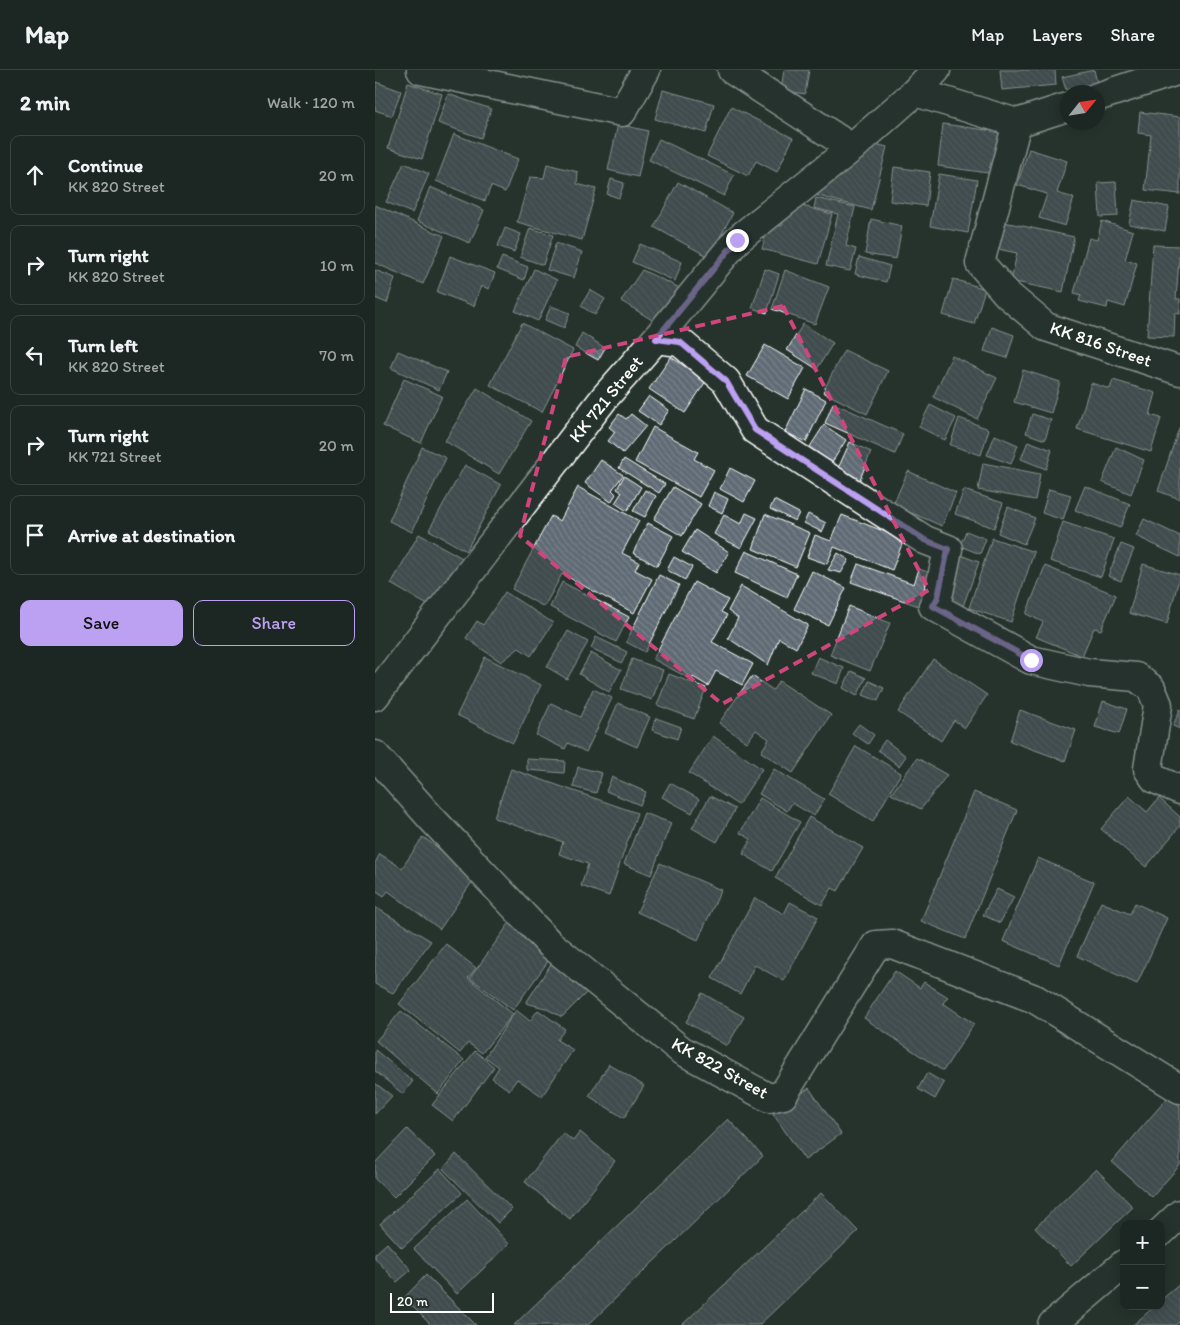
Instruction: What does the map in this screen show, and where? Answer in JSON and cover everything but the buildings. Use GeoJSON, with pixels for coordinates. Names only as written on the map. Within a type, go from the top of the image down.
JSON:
{"type":"FeatureCollection","features":[{"type":"Feature","properties":{"kind":"street"},"geometry":{"type":"LineString","coordinates":[[421,70],[622,112],[646,70]]}},
{"type":"Feature","properties":{"kind":"street"},"geometry":{"type":"LineString","coordinates":[[732,70],[852,148]]}},
{"type":"Feature","properties":{"kind":"street","name":"KK 721 Street"},"geometry":{"type":"LineString","coordinates":[[375,696],[605,397],[656,339],[737,240],[852,148],[915,92],[935,70]]}},
{"type":"Feature","properties":{"kind":"street"},"geometry":{"type":"LineString","coordinates":[[1105,94],[1180,70]]}},
{"type":"Feature","properties":{"kind":"street"},"geometry":{"type":"LineString","coordinates":[[915,92],[1017,123],[1060,109]]}},
{"type":"Feature","properties":{"kind":"street","name":"KK 816 Street"},"geometry":{"type":"LineString","coordinates":[[1017,123],[980,263],[1008,295],[1046,327],[1180,370]]}},
{"type":"Feature","properties":{"kind":"street"},"geometry":{"type":"LineString","coordinates":[[656,339],[680,342],[726,381],[755,430],[925,540],[948,549],[938,597],[933,606],[1031,660],[1089,673],[1136,677],[1151,688],[1158,705],[1148,769],[1155,779],[1180,790]]}},
{"type":"Feature","properties":{"kind":"street","name":"KK 822 Street"},"geometry":{"type":"LineString","coordinates":[[375,755],[431,818],[550,944],[681,1050],[769,1098],[783,1095],[876,944],[892,944],[1035,999],[1180,1089]]}},
{"type":"Feature","properties":{"kind":"street"},"geometry":{"type":"LineString","coordinates":[[1165,1228],[1180,1214]]}},
{"type":"Feature","properties":{"kind":"street"},"geometry":{"type":"LineString","coordinates":[[1052,1325],[1123,1265]]}},
{"type":"Feature","properties":{"kind":"highlighted area"},"geometry":{"type":"Polygon","coordinates":[[[783,306],[929,590],[722,704],[520,536],[566,357],[783,306]]]}},
{"type":"Feature","properties":{"kind":"route"},"geometry":{"type":"LineString","coordinates":[[737,240],[656,339],[680,342],[726,381],[755,430],[914,531],[925,540],[948,549],[938,597],[933,606],[1031,660]]}}]}
